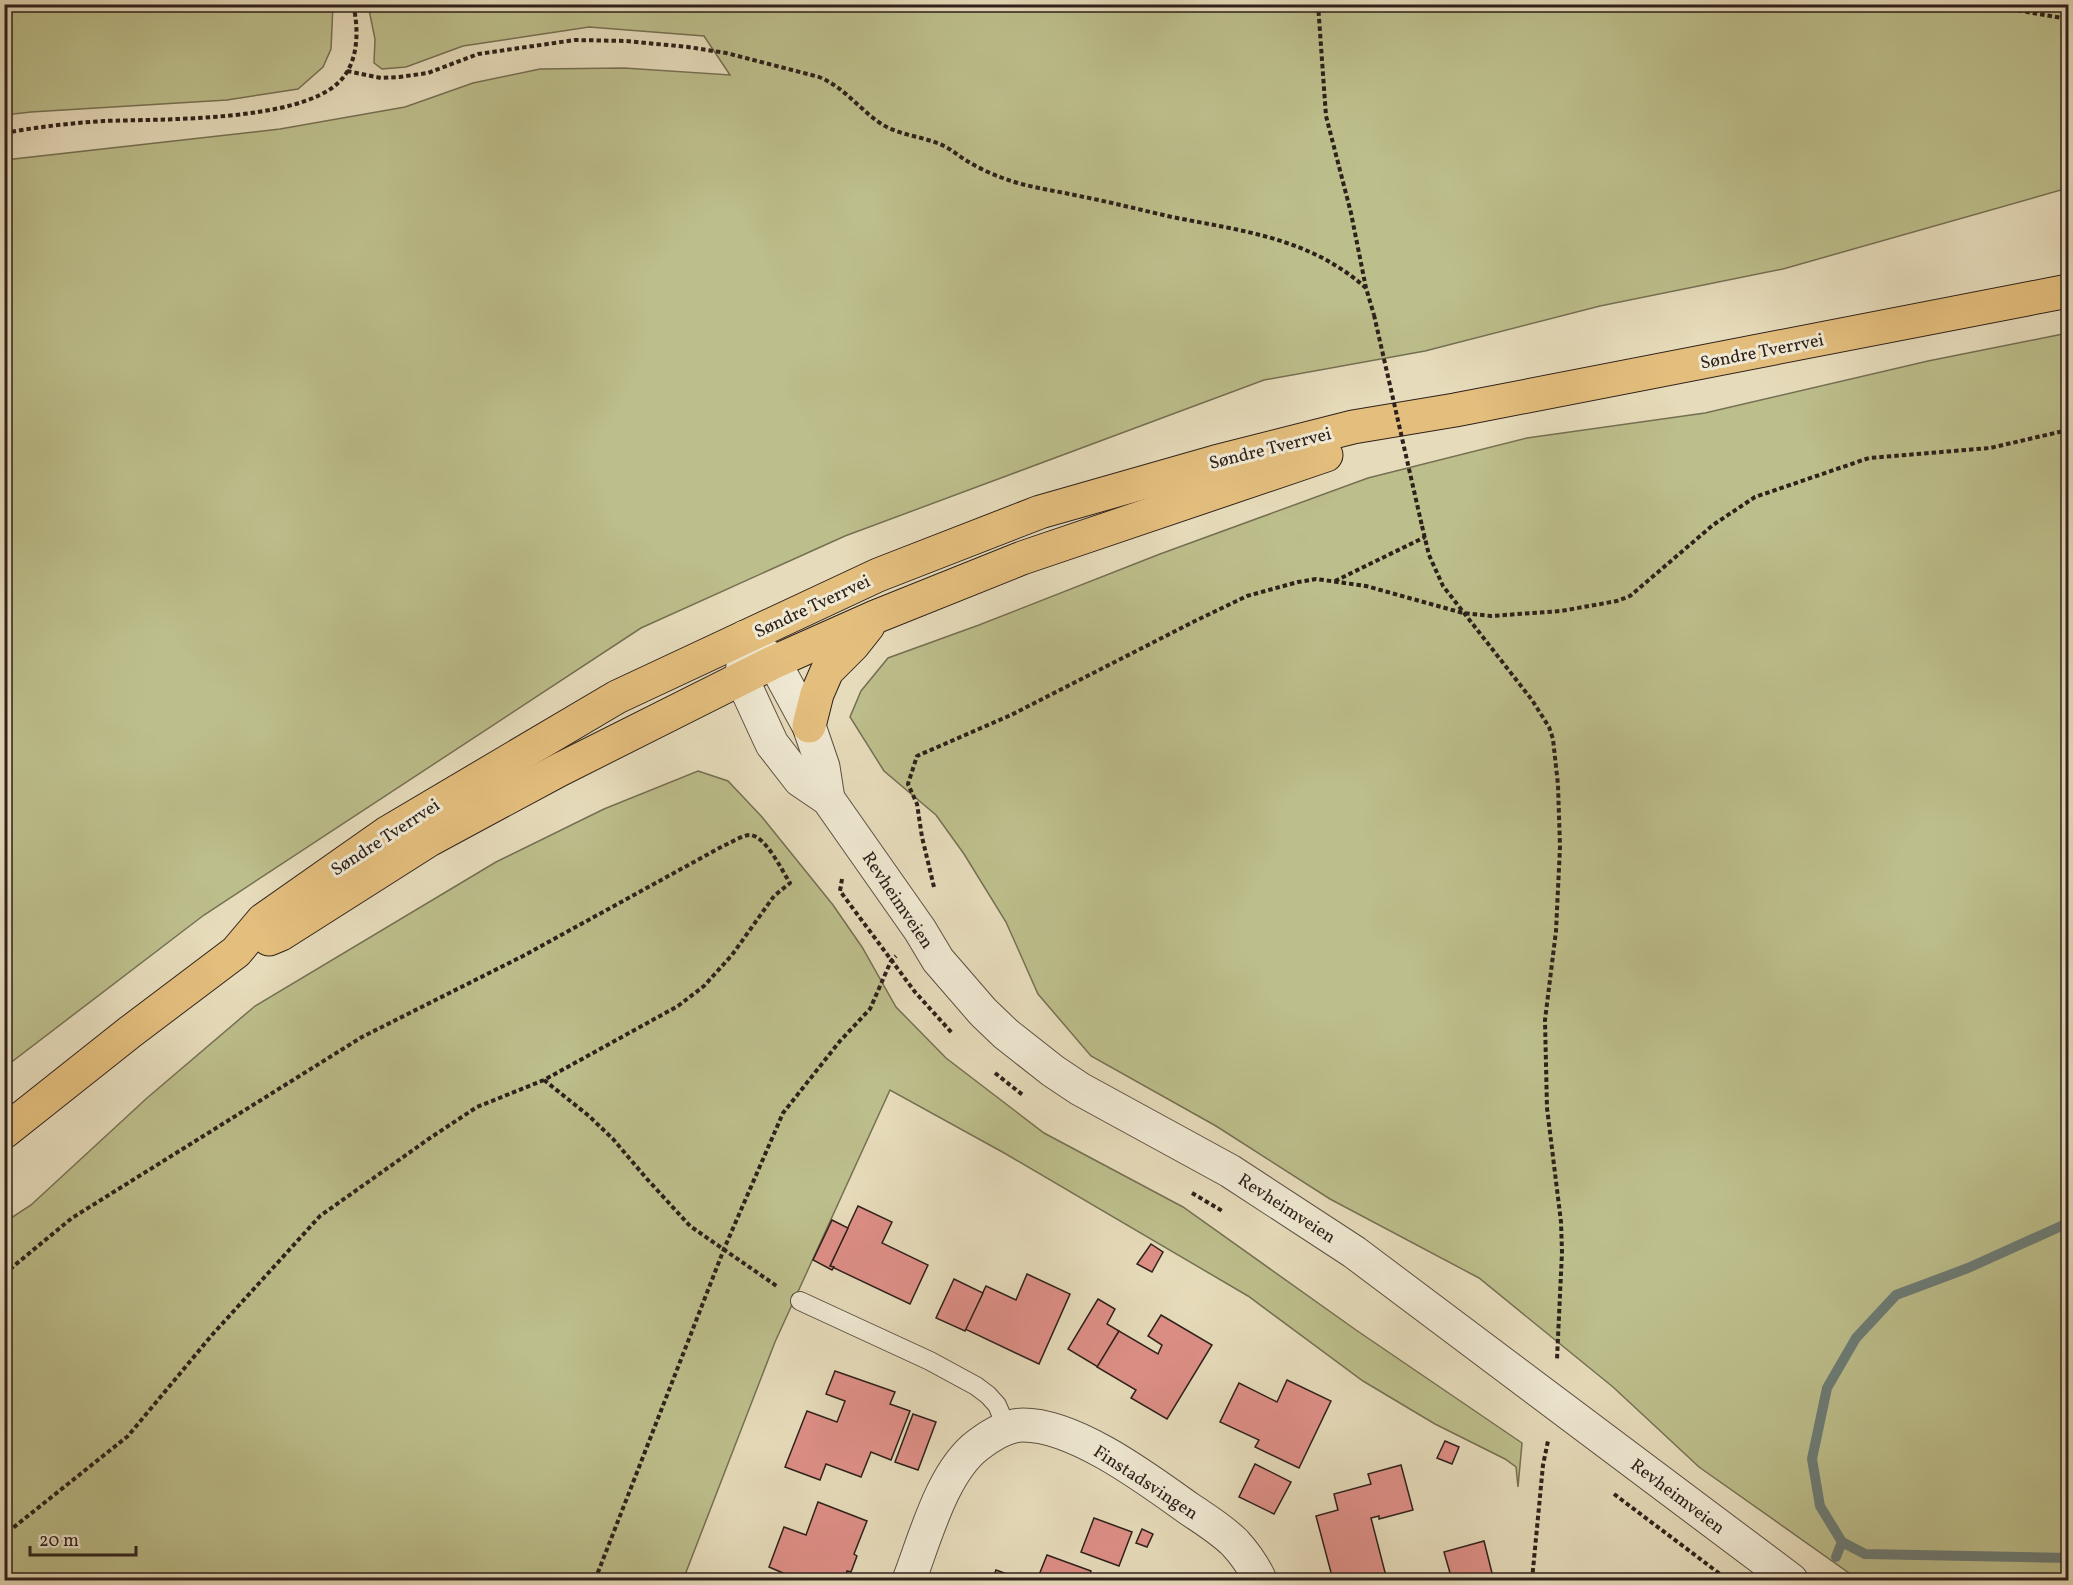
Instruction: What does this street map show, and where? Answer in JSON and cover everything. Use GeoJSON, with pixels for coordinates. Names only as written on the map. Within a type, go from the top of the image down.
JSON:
{"type":"FeatureCollection","features":[{"type":"Feature","properties":{"kind":"main road","name":"Søndre Tverrvei"},"geometry":{"type":"LineString","coordinates":[[4,1132],[236,952],[263,920],[387,832],[617,697],[878,575],[1040,512],[1215,462],[1353,427],[1455,410],[2068,291]]}},
{"type":"Feature","properties":{"kind":"main road","name":"Søndre Tverrvei"},"geometry":{"type":"LineString","coordinates":[[236,952],[281,934],[429,840],[559,770],[774,662],[875,617],[1022,558],[1455,410]]}},
{"type":"Feature","properties":{"kind":"main road"},"geometry":{"type":"LineString","coordinates":[[809,726],[817,694],[827,671],[853,645],[875,617]]}},
{"type":"Feature","properties":{"kind":"street","name":"Revheimveien"},"geometry":{"type":"LineString","coordinates":[[745,637],[774,662],[809,726],[823,767],[828,799]]}},
{"type":"Feature","properties":{"kind":"street","name":"Revheimveien"},"geometry":{"type":"LineString","coordinates":[[745,637],[742,679],[772,744],[800,780],[828,799],[920,930],[938,960],[982,1012],[1022,1048],[1080,1089],[1230,1171],[1397,1283],[1791,1581]]}},
{"type":"Feature","properties":{"kind":"street","name":"Finstadsvingen"},"geometry":{"type":"LineString","coordinates":[[909,1581],[943,1493],[966,1456],[978,1445],[1007,1428],[1023,1425],[1047,1428],[1086,1443],[1160,1488],[1215,1526],[1235,1543],[1260,1581]]}},
{"type":"Feature","properties":{"kind":"lane"},"geometry":{"type":"LineString","coordinates":[[800,1301],[930,1361],[976,1386],[997,1405],[1007,1428]]}},
{"type":"Feature","properties":{"kind":"path"},"geometry":{"type":"LineString","coordinates":[[4,133],[62,124],[206,118],[282,108],[306,101],[326,92],[340,82],[347,71],[356,48],[353,4]]}},
{"type":"Feature","properties":{"kind":"path"},"geometry":{"type":"LineString","coordinates":[[1318,4],[1326,116],[1351,213],[1366,288],[1422,526],[1435,571],[1443,586],[1542,714],[1549,727],[1556,757],[1560,847],[1556,931],[1545,1020],[1547,1108],[1561,1222],[1562,1252],[1554,1402]]}},
{"type":"Feature","properties":{"kind":"path"},"geometry":{"type":"LineString","coordinates":[[1981,4],[2068,19]]}},
{"type":"Feature","properties":{"kind":"path"},"geometry":{"type":"LineString","coordinates":[[347,71],[381,78],[399,77],[428,73],[478,54],[575,40],[637,42],[726,53],[819,77],[852,97],[880,123],[893,130],[924,138],[946,147],[968,162],[1000,177],[1047,191],[1238,228],[1273,238],[1297,246],[1327,261],[1366,288]]}},
{"type":"Feature","properties":{"kind":"path"},"geometry":{"type":"LineString","coordinates":[[934,888],[917,804],[908,784],[917,756],[1011,715],[1248,596],[1317,579],[1366,586],[1464,613],[1491,616],[1561,611],[1617,601],[1630,596],[1713,525],[1755,497],[1869,458],[1990,448],[2068,430]]}},
{"type":"Feature","properties":{"kind":"path"},"geometry":{"type":"LineString","coordinates":[[1334,581],[1425,537]]}},
{"type":"Feature","properties":{"kind":"path"},"geometry":{"type":"LineString","coordinates":[[4,1274],[72,1218],[362,1036],[523,956],[723,846],[748,835],[764,842],[790,883],[774,896],[732,955],[704,986],[678,1005],[544,1080],[477,1107],[430,1137],[320,1216],[212,1335],[128,1436],[4,1535]]}},
{"type":"Feature","properties":{"kind":"path"},"geometry":{"type":"LineString","coordinates":[[595,1581],[724,1249],[783,1113],[840,1041],[870,1009]]}},
{"type":"Feature","properties":{"kind":"path"},"geometry":{"type":"LineString","coordinates":[[544,1080],[589,1116],[613,1139],[690,1226],[800,1301]]}},
{"type":"Feature","properties":{"kind":"path"},"geometry":{"type":"LineString","coordinates":[[1532,1581],[1543,1465],[1548,1444]]}},
{"type":"Feature","properties":{"kind":"green space"},"geometry":{"type":"Polygon","coordinates":[[[4,5],[333,5],[331,49],[323,67],[298,89],[227,100],[5,115],[4,5]]]}},
{"type":"Feature","properties":{"kind":"green space"},"geometry":{"type":"Polygon","coordinates":[[[368,5],[2068,5],[2068,188],[1783,269],[1600,306],[1425,351],[1264,380],[845,536],[641,628],[204,915],[5,1067],[5,160],[280,129],[405,107],[473,83],[540,69],[624,68],[730,75],[704,36],[589,27],[463,46],[406,67],[382,69],[374,63],[375,39],[368,5]]]}},
{"type":"Feature","properties":{"kind":"green space"},"geometry":{"type":"Polygon","coordinates":[[[2068,333],[2068,1580],[1859,1580],[1699,1467],[1613,1387],[1479,1278],[1330,1199],[1216,1126],[1091,1056],[1038,994],[1006,922],[964,854],[936,815],[884,771],[850,717],[861,691],[888,658],[1160,554],[1368,478],[1527,438],[1705,413],[1928,361],[2068,333]]]}},
{"type":"Feature","properties":{"kind":"green space"},"geometry":{"type":"Polygon","coordinates":[[[698,771],[728,781],[762,817],[833,905],[862,947],[896,1007],[946,1058],[1044,1133],[1183,1207],[1356,1330],[1522,1443],[1518,1487],[1516,1467],[1505,1459],[1435,1424],[1363,1381],[1248,1296],[1006,1154],[890,1090],[775,1342],[683,1580],[5,1580],[5,1222],[31,1205],[147,1098],[255,1006],[496,862],[604,809],[698,771]]]}},
{"type":"Feature","properties":{"kind":"building"},"geometry":{"type":"Polygon","coordinates":[[[858,1206],[892,1222],[882,1243],[928,1265],[910,1304],[830,1266],[858,1206]]]}},
{"type":"Feature","properties":{"kind":"building"},"geometry":{"type":"Polygon","coordinates":[[[832,1220],[848,1228],[830,1266],[834,1267],[832,1270],[813,1260],[832,1220]]]}},
{"type":"Feature","properties":{"kind":"building"},"geometry":{"type":"Polygon","coordinates":[[[1151,1244],[1163,1252],[1152,1272],[1137,1264],[1151,1244]]]}},
{"type":"Feature","properties":{"kind":"building"},"geometry":{"type":"Polygon","coordinates":[[[1027,1274],[1070,1294],[1039,1364],[965,1329],[986,1286],[1016,1300],[1027,1274]]]}},
{"type":"Feature","properties":{"kind":"building"},"geometry":{"type":"Polygon","coordinates":[[[954,1279],[983,1293],[965,1331],[936,1318],[954,1279]]]}},
{"type":"Feature","properties":{"kind":"building"},"geometry":{"type":"Polygon","coordinates":[[[1098,1299],[1115,1309],[1107,1324],[1119,1331],[1098,1367],[1068,1349],[1098,1299]]]}},
{"type":"Feature","properties":{"kind":"building"},"geometry":{"type":"Polygon","coordinates":[[[1161,1315],[1212,1345],[1167,1419],[1131,1398],[1136,1390],[1097,1367],[1119,1331],[1158,1354],[1162,1345],[1148,1336],[1161,1315]]]}},
{"type":"Feature","properties":{"kind":"building"},"geometry":{"type":"Polygon","coordinates":[[[835,1371],[895,1392],[890,1404],[910,1411],[891,1460],[871,1452],[861,1477],[826,1464],[820,1480],[785,1467],[807,1411],[837,1422],[845,1401],[826,1394],[835,1371]]]}},
{"type":"Feature","properties":{"kind":"building"},"geometry":{"type":"Polygon","coordinates":[[[1287,1380],[1331,1401],[1299,1468],[1255,1447],[1259,1440],[1220,1422],[1239,1383],[1277,1402],[1287,1380]]]}},
{"type":"Feature","properties":{"kind":"building"},"geometry":{"type":"Polygon","coordinates":[[[913,1414],[936,1422],[918,1470],[895,1462],[913,1414]]]}},
{"type":"Feature","properties":{"kind":"building"},"geometry":{"type":"Polygon","coordinates":[[[1445,1441],[1459,1447],[1452,1464],[1437,1458],[1445,1441]]]}},
{"type":"Feature","properties":{"kind":"building"},"geometry":{"type":"Polygon","coordinates":[[[1255,1464],[1291,1482],[1274,1514],[1239,1497],[1255,1464]]]}},
{"type":"Feature","properties":{"kind":"building"},"geometry":{"type":"Polygon","coordinates":[[[1401,1465],[1413,1510],[1379,1519],[1379,1516],[1371,1518],[1387,1580],[1333,1580],[1316,1516],[1338,1510],[1334,1494],[1371,1484],[1368,1474],[1401,1465]]]}},
{"type":"Feature","properties":{"kind":"building"},"geometry":{"type":"Polygon","coordinates":[[[818,1502],[867,1521],[854,1554],[857,1556],[851,1572],[847,1571],[844,1580],[788,1580],[790,1576],[769,1567],[784,1527],[806,1535],[818,1502]]]}},
{"type":"Feature","properties":{"kind":"building"},"geometry":{"type":"Polygon","coordinates":[[[1094,1518],[1132,1532],[1119,1566],[1081,1552],[1094,1518]]]}},
{"type":"Feature","properties":{"kind":"building"},"geometry":{"type":"Polygon","coordinates":[[[1142,1529],[1153,1534],[1147,1547],[1136,1543],[1142,1529]]]}},
{"type":"Feature","properties":{"kind":"building"},"geometry":{"type":"Polygon","coordinates":[[[1484,1541],[1493,1577],[1481,1580],[1452,1580],[1444,1552],[1484,1541]]]}},
{"type":"Feature","properties":{"kind":"building"},"geometry":{"type":"Polygon","coordinates":[[[1047,1555],[1091,1571],[1088,1580],[1037,1580],[1047,1555]]]}},
{"type":"Feature","properties":{"kind":"building"},"geometry":{"type":"Polygon","coordinates":[[[996,1570],[1023,1580],[992,1580],[996,1570]]]}},
{"type":"Feature","properties":{"kind":"waterway"},"geometry":{"type":"LineString","coordinates":[[2068,1223],[1968,1268],[1896,1295],[1856,1338],[1827,1388],[1812,1459],[1820,1506],[1842,1542],[1865,1554],[2068,1558]]}},
{"type":"Feature","properties":{"kind":"waterway"},"geometry":{"type":"LineString","coordinates":[[1836,1557],[1842,1542]]}}]}
